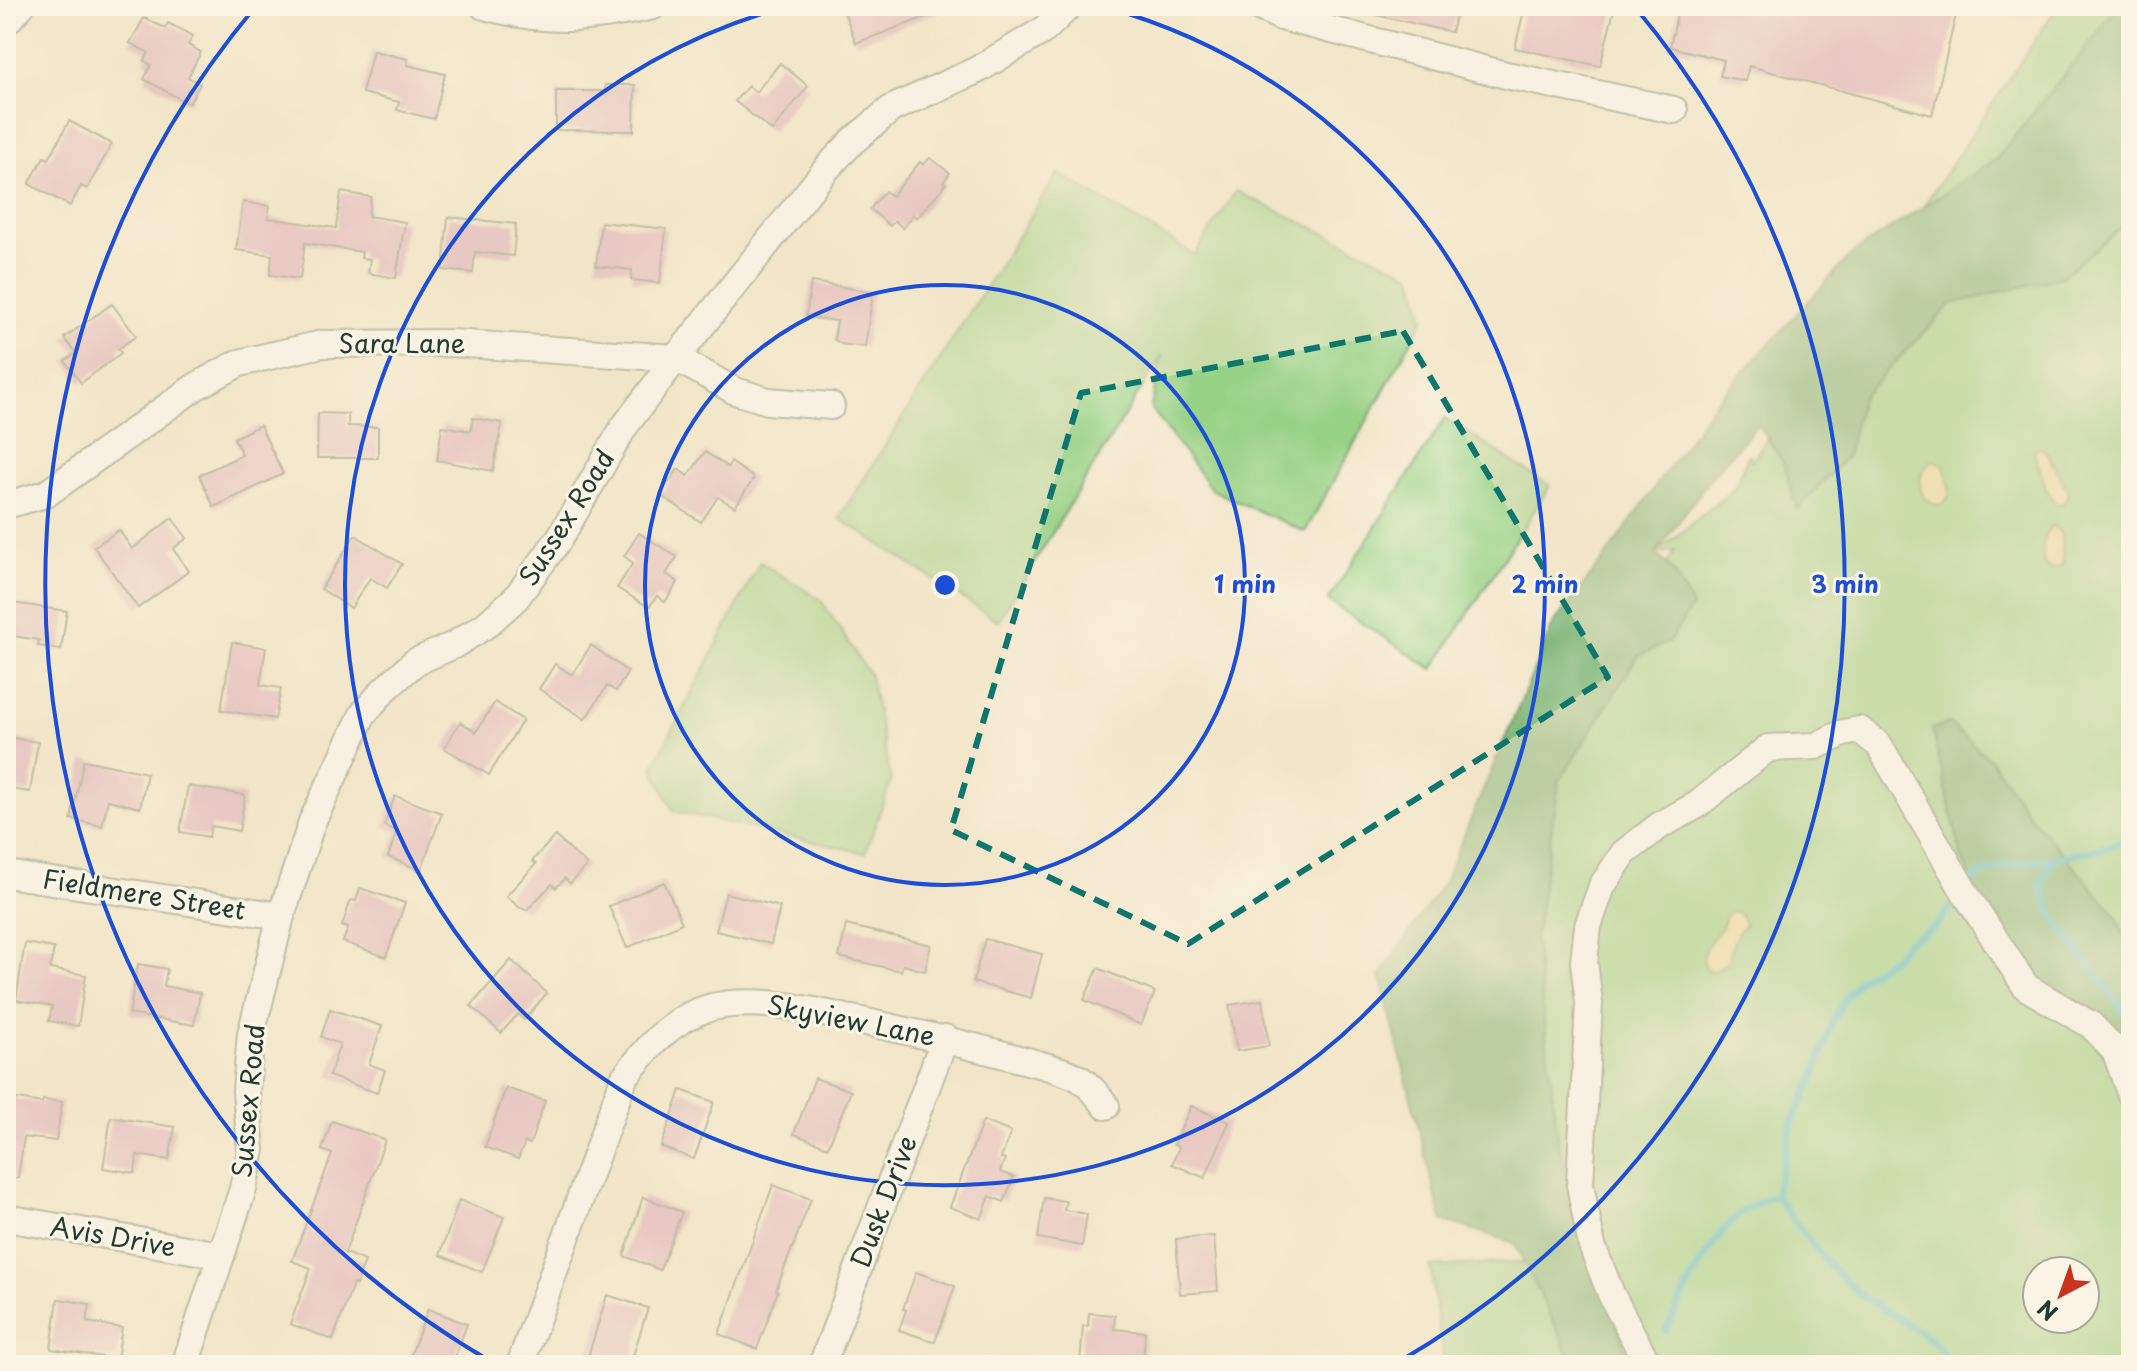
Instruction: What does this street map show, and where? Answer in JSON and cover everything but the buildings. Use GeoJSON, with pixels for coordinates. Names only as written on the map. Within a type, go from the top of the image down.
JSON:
{"type":"FeatureCollection","features":[{"type":"Feature","properties":{"kind":"street"},"geometry":{"type":"LineString","coordinates":[[6,22],[21,6]]}},
{"type":"Feature","properties":{"kind":"street"},"geometry":{"type":"LineString","coordinates":[[484,6],[508,13],[554,19],[598,18],[653,6]]}},
{"type":"Feature","properties":{"kind":"street","name":"Sussex Road"},"geometry":{"type":"LineString","coordinates":[[185,1365],[243,1189],[251,1150],[246,1091],[251,1034],[281,916],[312,822],[363,714],[415,662],[475,632],[516,598],[559,539],[624,427],[828,167],[853,141],[891,109],[977,70],[1044,30],[1069,6]]}},
{"type":"Feature","properties":{"kind":"street"},"geometry":{"type":"LineString","coordinates":[[1257,6],[1281,17],[1506,75],[1674,110]]}},
{"type":"Feature","properties":{"kind":"street","name":"Sara Lane"},"geometry":{"type":"LineString","coordinates":[[6,505],[46,494],[195,387],[239,363],[322,344],[450,343],[676,358],[735,391],[768,401],[831,406]]}},
{"type":"Feature","properties":{"kind":"street"},"geometry":{"type":"LineString","coordinates":[[1648,1365],[1612,1296],[1592,1246],[1580,1185],[1589,1003],[1584,962],[1588,926],[1602,886],[1624,853],[1659,826],[1697,805],[1768,748],[1816,746],[1843,733],[1860,730],[1879,745],[1964,891],[2026,987],[2091,1025],[2115,1050],[2131,1095]]}},
{"type":"Feature","properties":{"kind":"street","name":"Fieldmere Street"},"geometry":{"type":"LineString","coordinates":[[6,874],[281,916]]}},
{"type":"Feature","properties":{"kind":"street","name":"Skyview Lane"},"geometry":{"type":"LineString","coordinates":[[520,1365],[624,1078],[650,1044],[688,1015],[715,1007],[752,1003],[810,1011],[945,1038],[1073,1074],[1092,1089],[1106,1106]]}},
{"type":"Feature","properties":{"kind":"street","name":"Dusk Drive"},"geometry":{"type":"LineString","coordinates":[[822,1365],[945,1038]]}},
{"type":"Feature","properties":{"kind":"street","name":"Avis Drive"},"geometry":{"type":"LineString","coordinates":[[6,1218],[221,1255]]}},
{"type":"Feature","properties":{"kind":"highlighted area"},"geometry":{"type":"Polygon","coordinates":[[[1403,331],[1608,677],[1188,944],[951,830],[1081,393],[1403,331]]]}},
{"type":"Feature","properties":{"kind":"green space"},"geometry":{"type":"Polygon","coordinates":[[[2058,6],[2131,6],[2131,1365],[1620,1365],[1429,946],[1675,551],[1656,553],[1734,489],[1749,454],[1752,461],[2058,6]]]}},
{"type":"Feature","properties":{"kind":"green space"},"geometry":{"type":"Polygon","coordinates":[[[2117,6],[2131,6],[2131,219],[2062,277],[1951,304],[1861,398],[1847,456],[1797,509],[1784,464],[1758,424],[1711,477],[1656,553],[1676,575],[1692,607],[1669,642],[1638,656],[1559,782],[1535,938],[1558,1142],[1585,1239],[1631,1365],[1574,1365],[1515,1243],[1442,1220],[1380,976],[1445,880],[1554,623],[1612,548],[1713,405],[1853,253],[1996,159],[2117,6]]]}},
{"type":"Feature","properties":{"kind":"green space"},"geometry":{"type":"Polygon","coordinates":[[[1058,173],[1195,255],[1236,191],[1413,275],[1424,318],[1305,532],[1212,490],[1151,408],[1162,355],[998,621],[839,518],[1058,173]]]}},
{"type":"Feature","properties":{"kind":"green space"},"geometry":{"type":"Polygon","coordinates":[[[1445,418],[1550,486],[1433,669],[1328,601],[1445,418]]]}},
{"type":"Feature","properties":{"kind":"green space"},"geometry":{"type":"Polygon","coordinates":[[[760,562],[821,600],[870,676],[891,781],[865,853],[673,811],[653,767],[760,562]]]}},
{"type":"Feature","properties":{"kind":"green space"},"geometry":{"type":"Polygon","coordinates":[[[1949,723],[1991,760],[2029,815],[2117,916],[2131,956],[2131,1089],[2095,1043],[1990,924],[1962,858],[1932,729],[1949,723]]]}},
{"type":"Feature","properties":{"kind":"green space"},"geometry":{"type":"Polygon","coordinates":[[[1561,1260],[1579,1365],[1444,1365],[1430,1267],[1561,1260]]]}},
{"type":"Feature","properties":{"kind":"sand"},"geometry":{"type":"Polygon","coordinates":[[[2039,447],[2047,453],[2069,493],[2064,503],[2056,504],[2046,488],[2034,451],[2039,447]]]}},
{"type":"Feature","properties":{"kind":"sand"},"geometry":{"type":"Polygon","coordinates":[[[1933,460],[1943,464],[1949,486],[1948,497],[1940,506],[1926,498],[1920,486],[1923,472],[1933,460]]]}},
{"type":"Feature","properties":{"kind":"sand"},"geometry":{"type":"Polygon","coordinates":[[[2052,525],[2061,534],[2063,562],[2060,567],[2052,569],[2044,564],[2043,553],[2045,538],[2052,525]]]}},
{"type":"Feature","properties":{"kind":"sand"},"geometry":{"type":"Polygon","coordinates":[[[1732,911],[1740,913],[1745,925],[1737,934],[1726,964],[1713,971],[1708,970],[1704,952],[1732,911]]]}},
{"type":"Feature","properties":{"kind":"waterway"},"geometry":{"type":"LineString","coordinates":[[2131,838],[2105,848],[2055,858],[2040,885],[2055,920],[2131,1020]]}},
{"type":"Feature","properties":{"kind":"waterway"},"geometry":{"type":"LineString","coordinates":[[1966,886],[1983,873],[1995,869],[2055,858]]}},
{"type":"Feature","properties":{"kind":"waterway"},"geometry":{"type":"LineString","coordinates":[[1951,1365],[1934,1343],[1864,1297],[1839,1275],[1775,1195],[1793,1120],[1813,1080],[1833,1020],[1846,997],[1859,980],[1894,957],[1906,943],[1936,926],[1959,896]]}},
{"type":"Feature","properties":{"kind":"waterway"},"geometry":{"type":"LineString","coordinates":[[1666,1331],[1700,1265],[1722,1233],[1746,1209],[1775,1195]]}}]}
